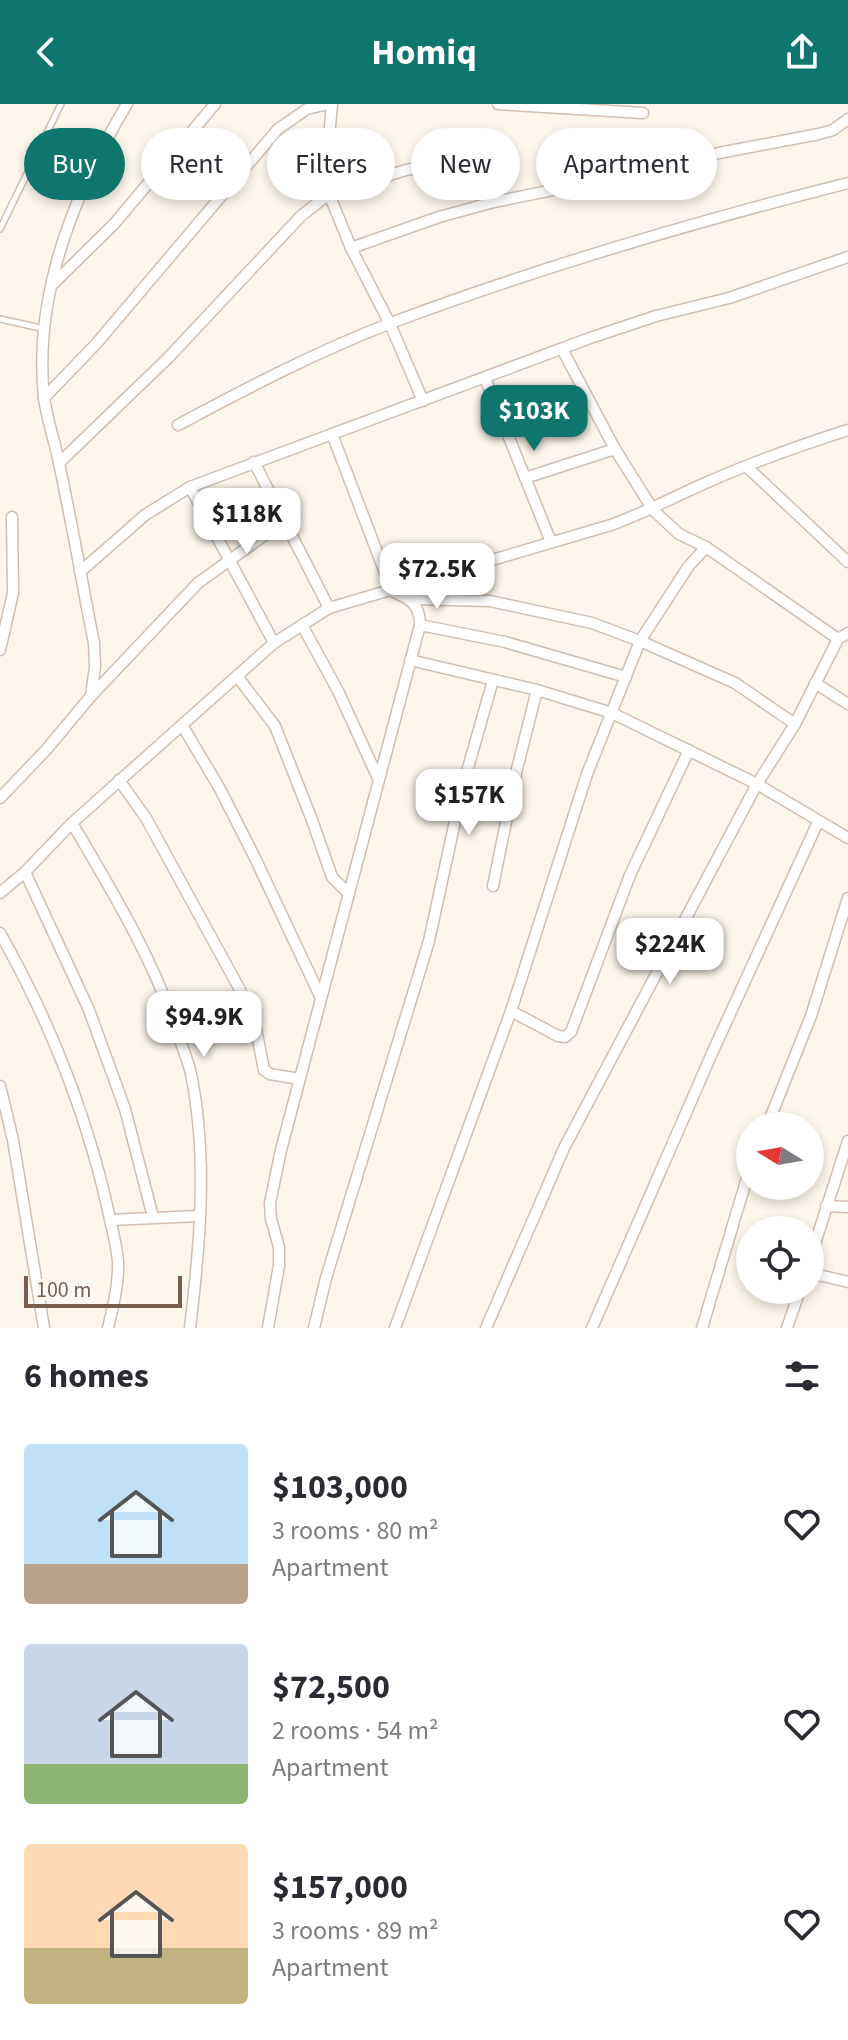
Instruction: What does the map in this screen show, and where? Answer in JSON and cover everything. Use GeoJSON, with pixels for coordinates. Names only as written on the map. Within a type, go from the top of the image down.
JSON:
{"type":"FeatureCollection","features":[{"type":"Feature","properties":{"kind":"street"},"geometry":{"type":"LineString","coordinates":[[91,696],[94,643],[44,398],[45,329],[61,244],[77,199],[90,169],[127,104]]}},
{"type":"Feature","properties":{"kind":"street"},"geometry":{"type":"LineString","coordinates":[[53,284],[114,224],[215,104]]}},
{"type":"Feature","properties":{"kind":"street"},"geometry":{"type":"LineString","coordinates":[[44,398],[96,344],[278,129],[307,109],[330,104],[329,128]]}},
{"type":"Feature","properties":{"kind":"street"},"geometry":{"type":"LineString","coordinates":[[498,104],[643,113]]}},
{"type":"Feature","properties":{"kind":"street"},"geometry":{"type":"LineString","coordinates":[[351,248],[439,217],[494,202],[819,134],[833,130],[848,119]]}},
{"type":"Feature","properties":{"kind":"street"},"geometry":{"type":"LineString","coordinates":[[178,425],[261,381],[390,324],[638,239],[848,183]]}},
{"type":"Feature","properties":{"kind":"street"},"geometry":{"type":"LineString","coordinates":[[59,463],[233,291],[301,216],[321,200]]}},
{"type":"Feature","properties":{"kind":"street"},"geometry":{"type":"LineString","coordinates":[[331,200],[423,401]]}},
{"type":"Feature","properties":{"kind":"street"},"geometry":{"type":"LineString","coordinates":[[80,572],[145,515],[190,487],[656,316],[729,298],[848,257]]}},
{"type":"Feature","properties":{"kind":"street"},"geometry":{"type":"LineString","coordinates":[[486,1328],[564,1148],[757,784],[795,724],[843,636],[706,547],[679,534],[653,510],[615,449],[562,349]]}},
{"type":"Feature","properties":{"kind":"street"},"geometry":{"type":"LineString","coordinates":[[485,378],[551,542]]}},
{"type":"Feature","properties":{"kind":"street"},"geometry":{"type":"LineString","coordinates":[[0,893],[119,780],[274,643],[329,608],[653,510],[691,489],[791,448],[848,430]]}},
{"type":"Feature","properties":{"kind":"street"},"geometry":{"type":"LineString","coordinates":[[332,434],[392,591],[411,599],[490,601],[592,623],[735,683],[795,724]]}},
{"type":"Feature","properties":{"kind":"street"},"geometry":{"type":"LineString","coordinates":[[525,478],[615,449]]}},
{"type":"Feature","properties":{"kind":"street"},"geometry":{"type":"LineString","coordinates":[[254,462],[329,608]]}},
{"type":"Feature","properties":{"kind":"street"},"geometry":{"type":"LineString","coordinates":[[747,467],[848,562]]}},
{"type":"Feature","properties":{"kind":"street"},"geometry":{"type":"LineString","coordinates":[[190,487],[274,643]]}},
{"type":"Feature","properties":{"kind":"street"},"geometry":{"type":"LineString","coordinates":[[0,650],[13,593],[12,517]]}},
{"type":"Feature","properties":{"kind":"street"},"geometry":{"type":"LineString","coordinates":[[0,798],[198,583],[284,521]]}},
{"type":"Feature","properties":{"kind":"street"},"geometry":{"type":"LineString","coordinates":[[395,1328],[511,1011],[587,774],[640,641],[680,578],[706,547]]}},
{"type":"Feature","properties":{"kind":"street"},"geometry":{"type":"LineString","coordinates":[[268,1328],[279,1265],[279,1247],[270,1203],[320,996],[420,625],[420,613],[411,599]]}},
{"type":"Feature","properties":{"kind":"street"},"geometry":{"type":"LineString","coordinates":[[302,625],[338,691],[378,778]]}},
{"type":"Feature","properties":{"kind":"street"},"geometry":{"type":"LineString","coordinates":[[420,625],[505,642],[626,677]]}},
{"type":"Feature","properties":{"kind":"street"},"geometry":{"type":"LineString","coordinates":[[410,660],[537,690],[612,713],[757,784],[848,838]]}},
{"type":"Feature","properties":{"kind":"street"},"geometry":{"type":"LineString","coordinates":[[237,676],[275,726],[332,877],[348,893]]}},
{"type":"Feature","properties":{"kind":"street"},"geometry":{"type":"LineString","coordinates":[[314,1328],[326,1278],[429,941],[457,813],[493,680]]}},
{"type":"Feature","properties":{"kind":"street"},"geometry":{"type":"LineString","coordinates":[[815,683],[848,704]]}},
{"type":"Feature","properties":{"kind":"street"},"geometry":{"type":"LineString","coordinates":[[493,886],[518,762],[537,690]]}},
{"type":"Feature","properties":{"kind":"street"},"geometry":{"type":"LineString","coordinates":[[182,725],[227,803],[320,996]]}},
{"type":"Feature","properties":{"kind":"street"},"geometry":{"type":"LineString","coordinates":[[511,1011],[558,1036],[565,1037],[571,1032],[630,875],[689,750]]}},
{"type":"Feature","properties":{"kind":"street"},"geometry":{"type":"LineString","coordinates":[[119,780],[146,818],[239,988],[256,1029],[264,1070],[299,1079]]}},
{"type":"Feature","properties":{"kind":"street"},"geometry":{"type":"LineString","coordinates":[[592,1328],[713,1051],[818,822]]}},
{"type":"Feature","properties":{"kind":"street"},"geometry":{"type":"LineString","coordinates":[[72,823],[146,952],[190,1070],[201,1152],[190,1328]]}},
{"type":"Feature","properties":{"kind":"street"},"geometry":{"type":"LineString","coordinates":[[25,872],[89,1010],[125,1109],[153,1217]]}},
{"type":"Feature","properties":{"kind":"street"},"geometry":{"type":"LineString","coordinates":[[773,1112],[811,1016],[848,898]]}},
{"type":"Feature","properties":{"kind":"street"},"geometry":{"type":"LineString","coordinates":[[0,933],[33,997],[71,1086],[93,1149],[118,1265],[108,1328]]}},
{"type":"Feature","properties":{"kind":"street"},"geometry":{"type":"LineString","coordinates":[[0,1086],[13,1140],[44,1328]]}},
{"type":"Feature","properties":{"kind":"street"},"geometry":{"type":"LineString","coordinates":[[823,1216],[848,1141]]}},
{"type":"Feature","properties":{"kind":"street"},"geometry":{"type":"LineString","coordinates":[[702,1328],[740,1200]]}},
{"type":"Feature","properties":{"kind":"street"},"geometry":{"type":"LineString","coordinates":[[826,1206],[848,1207]]}},
{"type":"Feature","properties":{"kind":"street"},"geometry":{"type":"LineString","coordinates":[[110,1220],[199,1216]]}},
{"type":"Feature","properties":{"kind":"street"},"geometry":{"type":"LineString","coordinates":[[824,1276],[848,1282]]}},
{"type":"Feature","properties":{"kind":"street"},"geometry":{"type":"LineString","coordinates":[[789,1327],[796,1304]]}},
{"type":"Feature","properties":{"kind":"lane"},"geometry":{"type":"LineString","coordinates":[[0,229],[61,104]]}},
{"type":"Feature","properties":{"kind":"lane"},"geometry":{"type":"LineString","coordinates":[[0,319],[45,329]]}}]}
